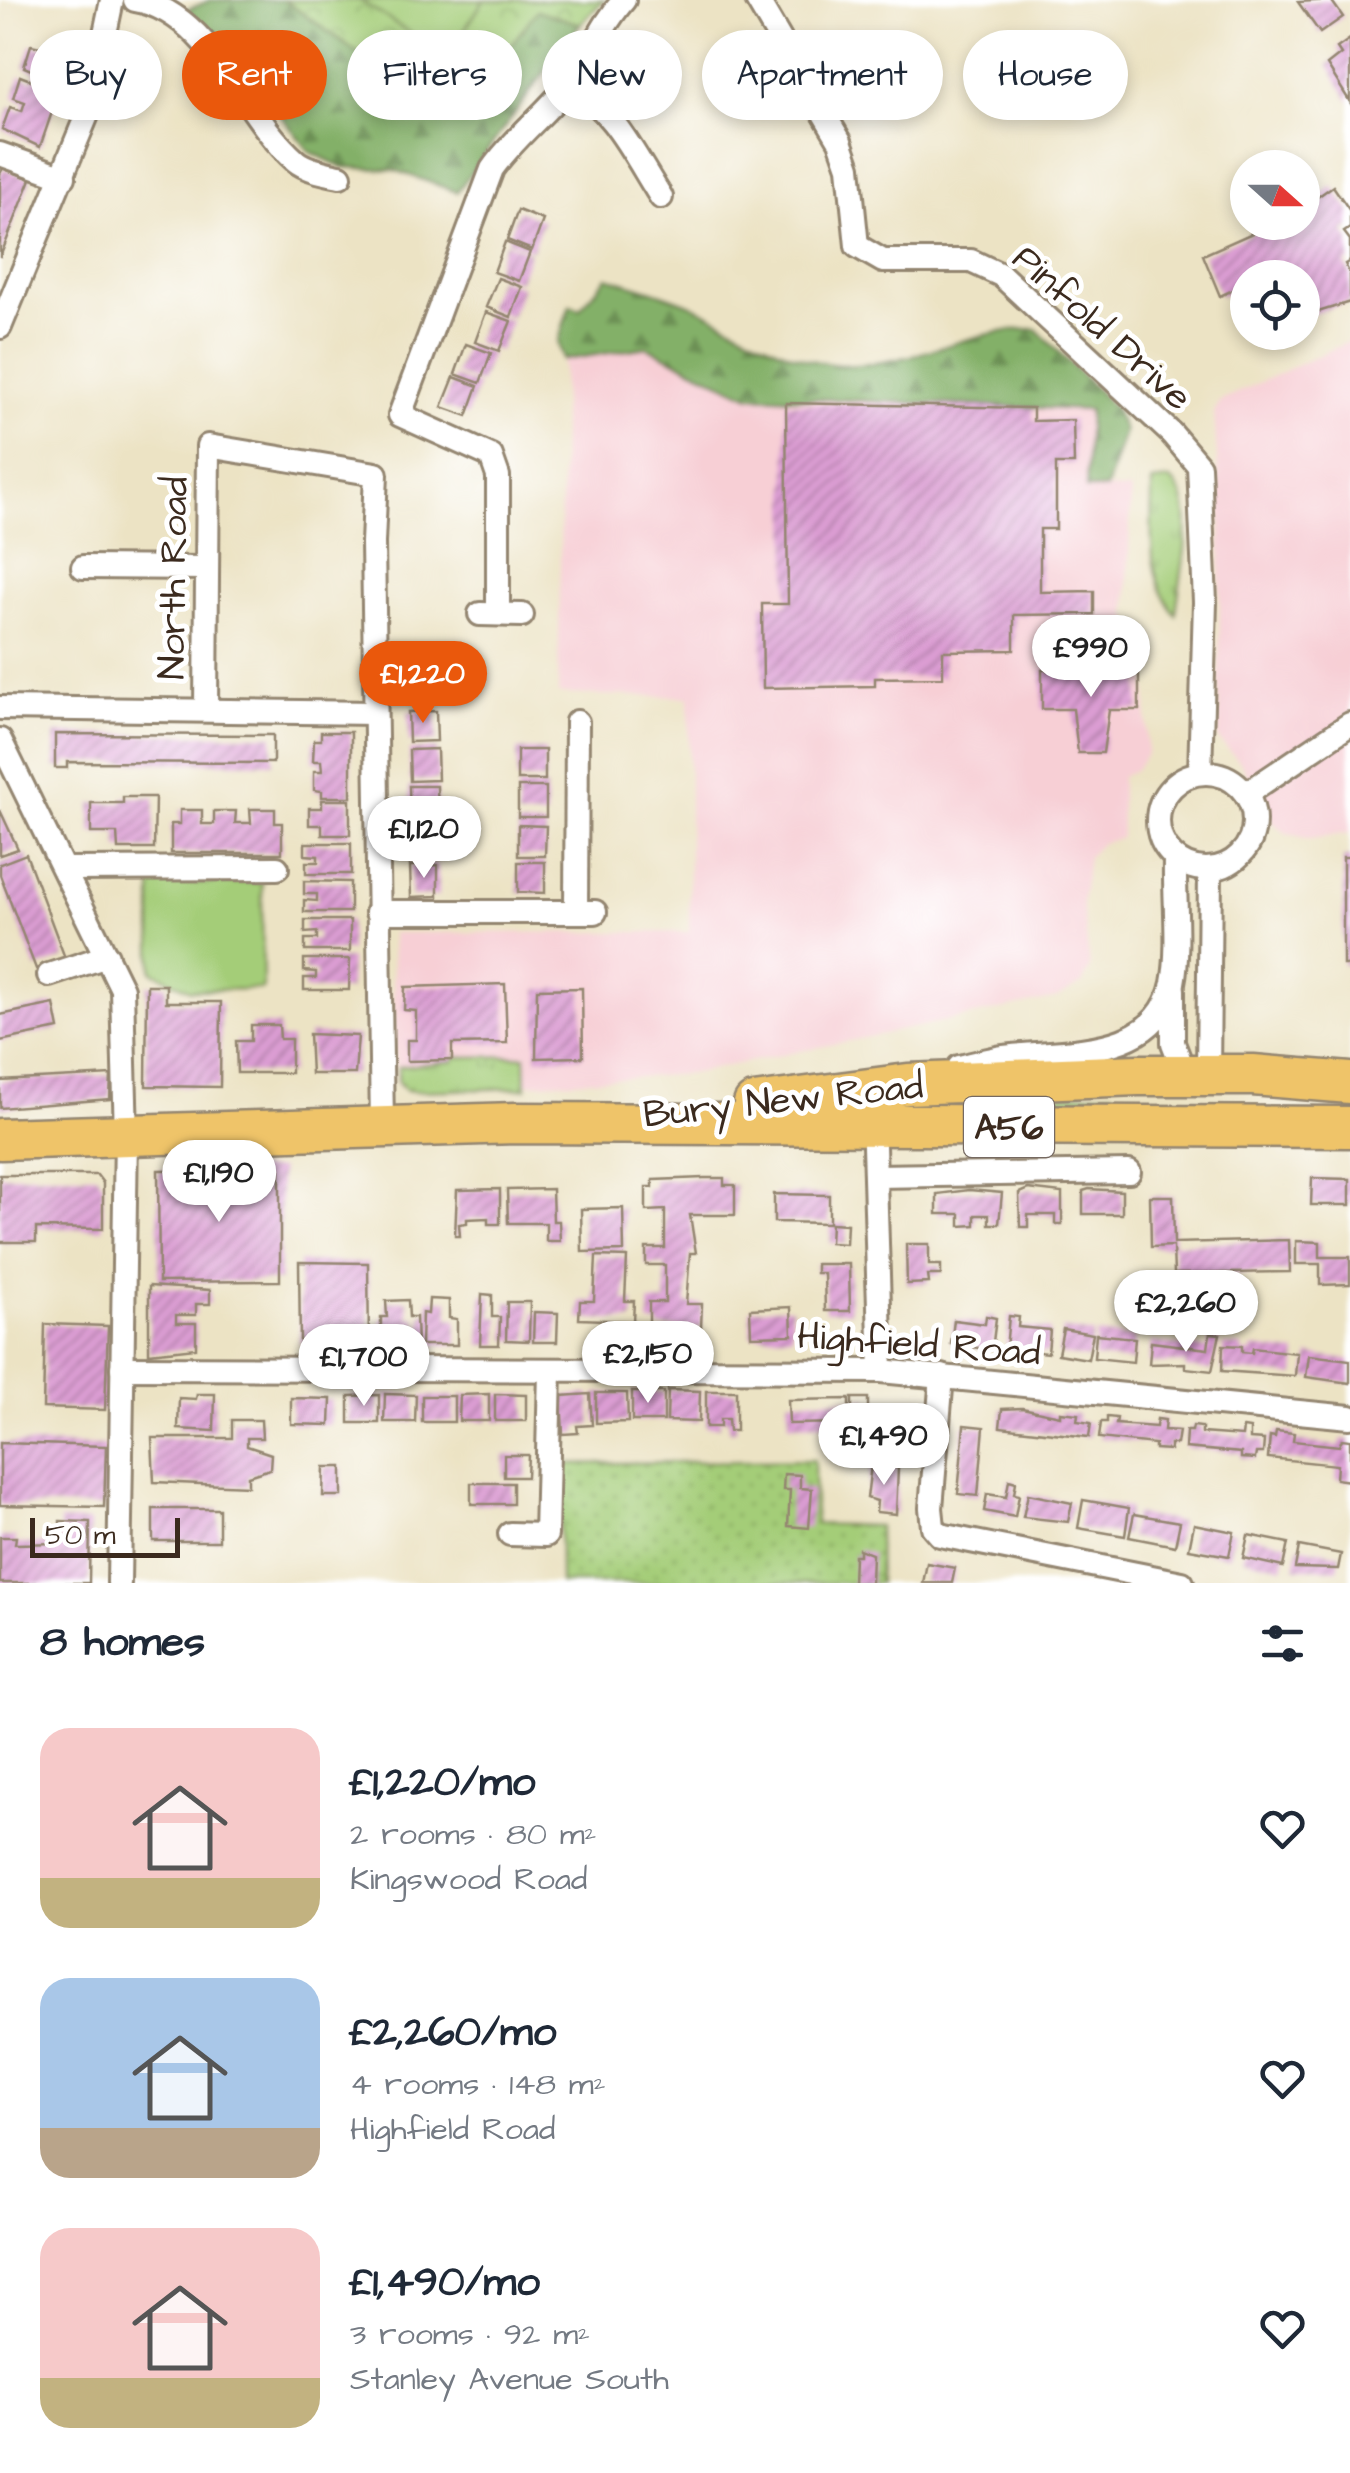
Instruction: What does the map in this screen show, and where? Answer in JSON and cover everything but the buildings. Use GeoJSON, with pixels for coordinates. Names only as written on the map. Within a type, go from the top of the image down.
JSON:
{"type":"FeatureCollection","features":[{"type":"Feature","properties":{"kind":"highway","name":"Bury New Road"},"geometry":{"type":"LineString","coordinates":[[0,1140],[516,1123],[810,1100],[1196,1093],[1350,1083]]}},
{"type":"Feature","properties":{"kind":"highway","name":"Bury New Road"},"geometry":{"type":"LineString","coordinates":[[884,1100],[1196,1093],[1350,1127]]}},
{"type":"Feature","properties":{"kind":"highway"},"geometry":{"type":"LineString","coordinates":[[1196,1093],[1350,1112]]}},
{"type":"Feature","properties":{"kind":"street"},"geometry":{"type":"LineString","coordinates":[[0,327],[89,110],[112,0]]}},
{"type":"Feature","properties":{"kind":"street"},"geometry":{"type":"LineString","coordinates":[[135,0],[162,4],[197,38],[298,162],[340,176]]}},
{"type":"Feature","properties":{"kind":"street"},"geometry":{"type":"LineString","coordinates":[[601,30],[624,0]]}},
{"type":"Feature","properties":{"kind":"street","name":"Pinfold Drive"},"geometry":{"type":"LineString","coordinates":[[758,0],[840,141],[848,167],[857,246],[882,261],[970,261],[1001,274],[1172,434],[1199,466],[1205,602],[1200,773]]}},
{"type":"Feature","properties":{"kind":"street"},"geometry":{"type":"LineString","coordinates":[[522,615],[489,614],[498,476],[491,456],[400,415],[492,170],[513,140],[542,111]]}},
{"type":"Feature","properties":{"kind":"street"},"geometry":{"type":"LineString","coordinates":[[616,120],[654,169],[661,198]]}},
{"type":"Feature","properties":{"kind":"street"},"geometry":{"type":"LineString","coordinates":[[0,154],[64,177]]}},
{"type":"Feature","properties":{"kind":"street","name":"North Road"},"geometry":{"type":"LineString","coordinates":[[206,710],[208,446],[376,474],[375,713]]}},
{"type":"Feature","properties":{"kind":"street"},"geometry":{"type":"LineString","coordinates":[[83,568],[207,568]]}},
{"type":"Feature","properties":{"kind":"street"},"geometry":{"type":"LineString","coordinates":[[0,708],[375,713],[382,1125]]}},
{"type":"Feature","properties":{"kind":"street"},"geometry":{"type":"LineString","coordinates":[[377,912],[585,912],[584,752],[577,722]]}},
{"type":"Feature","properties":{"kind":"street"},"geometry":{"type":"LineString","coordinates":[[1246,794],[1350,724]]}},
{"type":"Feature","properties":{"kind":"street"},"geometry":{"type":"LineString","coordinates":[[0,740],[122,988],[126,1136],[120,1583]]}},
{"type":"Feature","properties":{"kind":"street"},"geometry":{"type":"LineString","coordinates":[[1175,860],[1210,870],[1236,860],[1252,837],[1254,822],[1246,794],[1226,777],[1200,773],[1177,782],[1160,805],[1160,838],[1175,860],[1172,1043],[1196,1093]]}},
{"type":"Feature","properties":{"kind":"street"},"geometry":{"type":"LineString","coordinates":[[65,869],[278,868]]}},
{"type":"Feature","properties":{"kind":"street"},"geometry":{"type":"LineString","coordinates":[[1196,1093],[1210,870]]}},
{"type":"Feature","properties":{"kind":"street"},"geometry":{"type":"LineString","coordinates":[[50,975],[107,956]]}},
{"type":"Feature","properties":{"kind":"street"},"geometry":{"type":"LineString","coordinates":[[881,1371],[876,1176],[884,1100],[1002,1057],[1102,1048],[1131,1038],[1158,1013],[1173,984]]}},
{"type":"Feature","properties":{"kind":"street"},"geometry":{"type":"LineString","coordinates":[[876,1176],[1129,1172]]}},
{"type":"Feature","properties":{"kind":"street","name":"Highfield Road"},"geometry":{"type":"LineString","coordinates":[[122,1368],[881,1371],[1350,1417]]}},
{"type":"Feature","properties":{"kind":"street"},"geometry":{"type":"LineString","coordinates":[[510,1534],[546,1534],[550,1370]]}},
{"type":"Feature","properties":{"kind":"street"},"geometry":{"type":"LineString","coordinates":[[942,1376],[932,1508],[933,1527],[940,1535],[1182,1583]]}},
{"type":"Feature","properties":{"kind":"shaded area"},"geometry":{"type":"Polygon","coordinates":[[[1350,341],[1350,833],[1310,839],[1286,833],[1274,823],[1240,762],[1218,739],[1221,515],[1214,412],[1221,400],[1350,341]]]}},
{"type":"Feature","properties":{"kind":"shaded area"},"geometry":{"type":"Polygon","coordinates":[[[647,347],[750,396],[1089,410],[1086,488],[1131,490],[1127,614],[1147,653],[1147,753],[1135,770],[1121,777],[1121,838],[1101,843],[1088,857],[1082,904],[1090,967],[1082,984],[1057,998],[689,1074],[404,1091],[396,1083],[392,933],[689,932],[689,697],[558,694],[563,360],[647,347]]]}},
{"type":"Feature","properties":{"kind":"green space"},"geometry":{"type":"Polygon","coordinates":[[[210,0],[284,0],[326,30],[204,30],[185,11],[210,0]]]}},
{"type":"Feature","properties":{"kind":"green space"},"geometry":{"type":"Polygon","coordinates":[[[284,0],[604,0],[580,24],[537,10],[522,30],[347,30],[347,45],[284,0]]]}},
{"type":"Feature","properties":{"kind":"green space"},"geometry":{"type":"Polygon","coordinates":[[[359,0],[484,0],[465,30],[405,30],[359,0]]]}},
{"type":"Feature","properties":{"kind":"green space"},"geometry":{"type":"Polygon","coordinates":[[[538,9],[580,24],[576,30],[542,30],[542,76],[522,103],[522,30],[509,30],[538,9]]]}},
{"type":"Feature","properties":{"kind":"green space"},"geometry":{"type":"Polygon","coordinates":[[[327,31],[347,45],[347,120],[510,120],[457,192],[395,170],[342,167],[310,152],[284,120],[327,120],[327,31]]]}},
{"type":"Feature","properties":{"kind":"green space"},"geometry":{"type":"Polygon","coordinates":[[[607,277],[694,306],[793,355],[835,364],[880,363],[991,334],[1036,329],[1115,409],[1124,431],[1106,489],[1086,489],[1089,410],[750,396],[647,347],[563,360],[558,342],[570,305],[580,309],[607,277]]]}},
{"type":"Feature","properties":{"kind":"green space"},"geometry":{"type":"Polygon","coordinates":[[[1170,480],[1180,491],[1186,523],[1176,615],[1159,585],[1151,535],[1152,482],[1170,480]]]}},
{"type":"Feature","properties":{"kind":"green space"},"geometry":{"type":"Polygon","coordinates":[[[262,882],[263,989],[190,990],[152,971],[152,884],[262,882]]]}},
{"type":"Feature","properties":{"kind":"green space"},"geometry":{"type":"Polygon","coordinates":[[[525,1056],[526,1088],[415,1091],[405,1090],[398,1082],[398,1067],[454,1061],[455,1057],[525,1056]]]}},
{"type":"Feature","properties":{"kind":"green space"},"geometry":{"type":"Polygon","coordinates":[[[1113,1092],[1113,1113],[894,1107],[914,1102],[1113,1092]]]}},
{"type":"Feature","properties":{"kind":"green space"},"geometry":{"type":"Polygon","coordinates":[[[814,1460],[815,1524],[878,1526],[879,1583],[560,1583],[559,1464],[814,1460]]]}}]}
